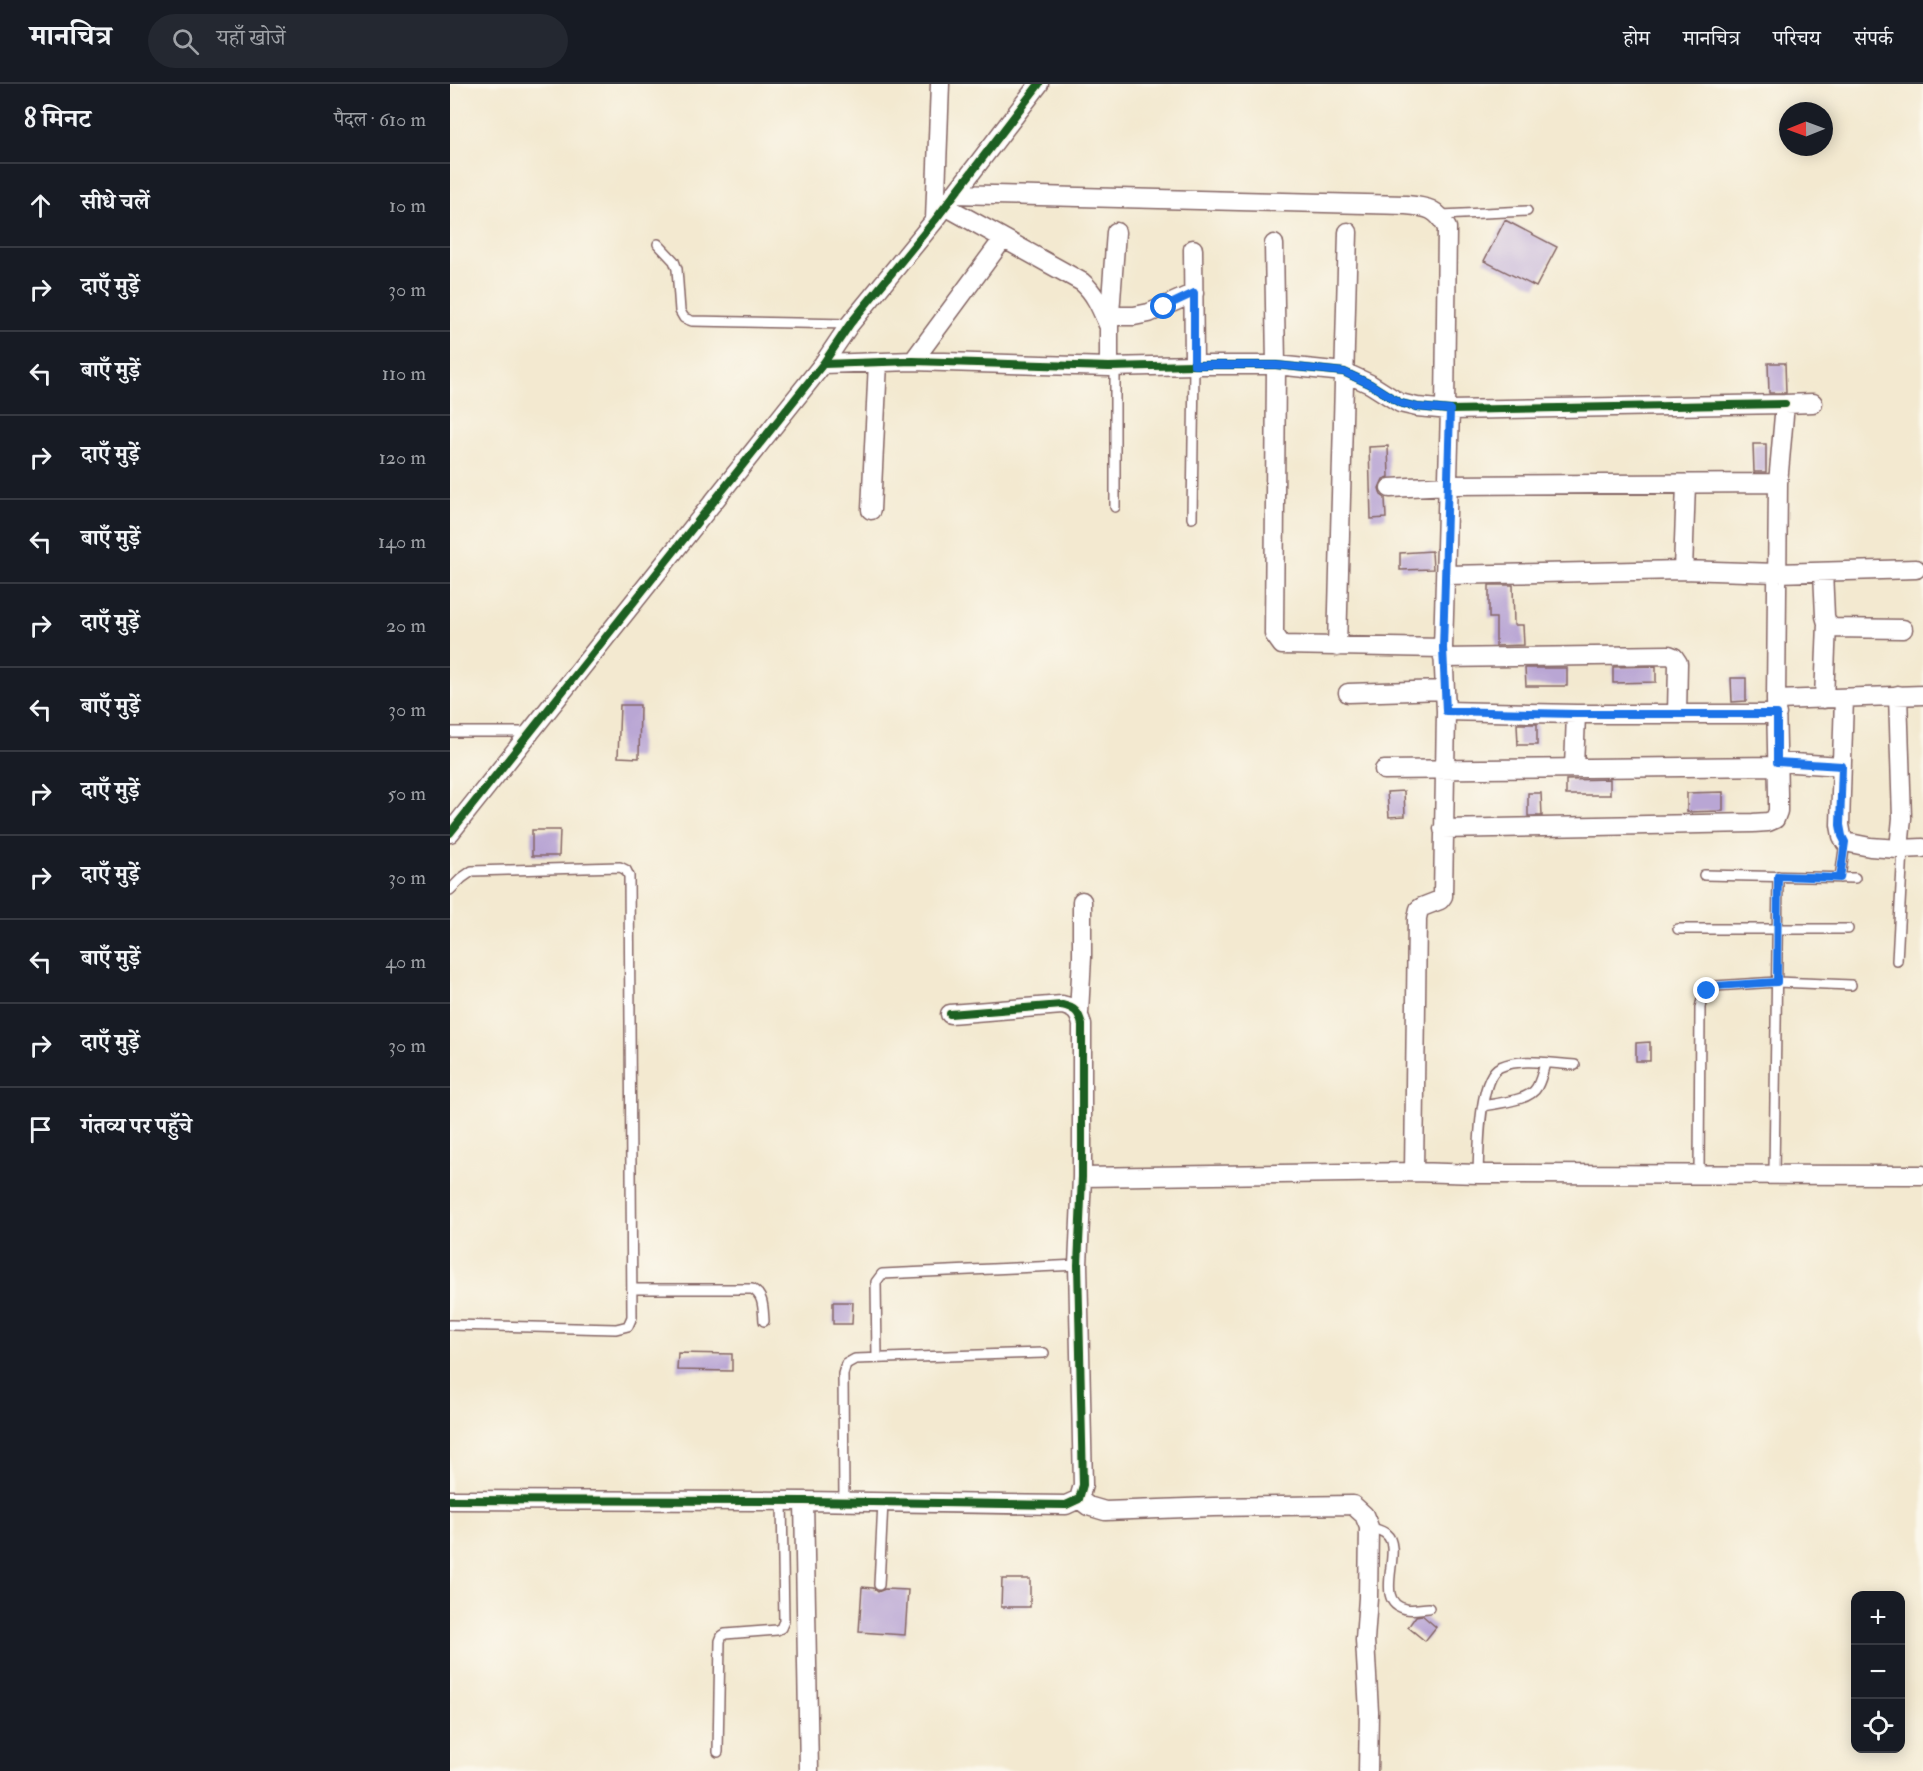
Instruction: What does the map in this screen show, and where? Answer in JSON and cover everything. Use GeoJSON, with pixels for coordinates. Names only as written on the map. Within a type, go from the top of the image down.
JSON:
{"type":"FeatureCollection","features":[{"type":"Feature","properties":{"kind":"street"},"geometry":{"type":"LineString","coordinates":[[940,84],[945,207]]}},
{"type":"Feature","properties":{"kind":"street"},"geometry":{"type":"LineString","coordinates":[[450,832],[823,364],[850,324],[945,207],[1039,84]]}},
{"type":"Feature","properties":{"kind":"street"},"geometry":{"type":"LineString","coordinates":[[945,207],[1406,205],[1427,207],[1441,215],[1447,228],[1449,485],[1443,653],[1446,711],[1443,896],[1440,900],[1419,909],[1417,918],[1414,1172]]}},
{"type":"Feature","properties":{"kind":"street"},"geometry":{"type":"LineString","coordinates":[[945,207],[1082,282],[1090,289],[1110,322]]}},
{"type":"Feature","properties":{"kind":"street"},"geometry":{"type":"LineString","coordinates":[[1112,367],[1110,322],[1116,232]]}},
{"type":"Feature","properties":{"kind":"street"},"geometry":{"type":"LineString","coordinates":[[1337,646],[1348,232]]}},
{"type":"Feature","properties":{"kind":"street"},"geometry":{"type":"LineString","coordinates":[[913,361],[1003,239]]}},
{"type":"Feature","properties":{"kind":"street"},"geometry":{"type":"LineString","coordinates":[[1274,244],[1276,365],[1274,634],[1282,645],[1443,653],[1670,655],[1678,663],[1677,714]]}},
{"type":"Feature","properties":{"kind":"street"},"geometry":{"type":"LineString","coordinates":[[1193,249],[1194,365]]}},
{"type":"Feature","properties":{"kind":"street"},"geometry":{"type":"LineString","coordinates":[[1110,322],[1149,314],[1194,293]]}},
{"type":"Feature","properties":{"kind":"street"},"geometry":{"type":"LineString","coordinates":[[823,364],[913,361],[1112,367],[1276,365],[1344,372],[1370,384],[1400,403],[1448,410],[1813,403]]}},
{"type":"Feature","properties":{"kind":"street"},"geometry":{"type":"LineString","coordinates":[[871,510],[878,362]]}},
{"type":"Feature","properties":{"kind":"street"},"geometry":{"type":"LineString","coordinates":[[1443,829],[1753,823],[1775,819],[1778,811],[1778,483],[1785,404]]}},
{"type":"Feature","properties":{"kind":"street"},"geometry":{"type":"LineString","coordinates":[[1390,488],[1449,485],[1778,483]]}},
{"type":"Feature","properties":{"kind":"street"},"geometry":{"type":"LineString","coordinates":[[1683,570],[1686,484]]}},
{"type":"Feature","properties":{"kind":"street"},"geometry":{"type":"LineString","coordinates":[[1446,575],[1683,570],[1778,573],[1916,570]]}},
{"type":"Feature","properties":{"kind":"street"},"geometry":{"type":"LineString","coordinates":[[1823,572],[1827,623],[1824,699]]}},
{"type":"Feature","properties":{"kind":"street"},"geometry":{"type":"LineString","coordinates":[[1827,623],[1833,628],[1903,629]]}},
{"type":"Feature","properties":{"kind":"street"},"geometry":{"type":"LineString","coordinates":[[1348,693],[1445,690]]}},
{"type":"Feature","properties":{"kind":"street"},"geometry":{"type":"LineString","coordinates":[[1898,695],[1901,849]]}},
{"type":"Feature","properties":{"kind":"street"},"geometry":{"type":"LineString","coordinates":[[1446,711],[1677,714],[1777,707],[1824,699],[1923,695]]}},
{"type":"Feature","properties":{"kind":"street"},"geometry":{"type":"LineString","coordinates":[[1844,698],[1840,825],[1845,842],[1870,847],[1923,848]]}},
{"type":"Feature","properties":{"kind":"street"},"geometry":{"type":"LineString","coordinates":[[1574,768],[1576,714]]}},
{"type":"Feature","properties":{"kind":"street"},"geometry":{"type":"LineString","coordinates":[[1384,770],[1777,764],[1842,766]]}},
{"type":"Feature","properties":{"kind":"street"},"geometry":{"type":"LineString","coordinates":[[450,1500],[804,1501],[1066,1505],[1079,1499],[1083,1485],[1078,1265],[1082,1177],[1083,1035],[1079,1013],[1082,901]]}},
{"type":"Feature","properties":{"kind":"street"},"geometry":{"type":"LineString","coordinates":[[950,1014],[1062,1005],[1072,1007],[1079,1013]]}},
{"type":"Feature","properties":{"kind":"street"},"geometry":{"type":"LineString","coordinates":[[1082,1177],[1414,1172],[1923,1174]]}},
{"type":"Feature","properties":{"kind":"street"},"geometry":{"type":"LineString","coordinates":[[1079,1499],[1088,1506],[1105,1511],[1235,1506],[1353,1505],[1364,1515],[1369,1527],[1365,1640],[1369,1712],[1368,1771]]}},
{"type":"Feature","properties":{"kind":"street"},"geometry":{"type":"LineString","coordinates":[[804,1501],[809,1771]]}},
{"type":"Feature","properties":{"kind":"lane"},"geometry":{"type":"LineString","coordinates":[[1441,215],[1527,211]]}},
{"type":"Feature","properties":{"kind":"lane"},"geometry":{"type":"LineString","coordinates":[[658,244],[674,261],[677,269],[680,312],[684,318],[692,321],[850,324]]}},
{"type":"Feature","properties":{"kind":"lane"},"geometry":{"type":"LineString","coordinates":[[1192,518],[1194,365]]}},
{"type":"Feature","properties":{"kind":"lane"},"geometry":{"type":"LineString","coordinates":[[1112,367],[1114,507]]}},
{"type":"Feature","properties":{"kind":"lane"},"geometry":{"type":"LineString","coordinates":[[450,732],[530,732]]}},
{"type":"Feature","properties":{"kind":"lane"},"geometry":{"type":"LineString","coordinates":[[1840,878],[1845,842]]}},
{"type":"Feature","properties":{"kind":"lane"},"geometry":{"type":"LineString","coordinates":[[1897,961],[1901,849]]}},
{"type":"Feature","properties":{"kind":"lane"},"geometry":{"type":"LineString","coordinates":[[450,890],[472,872],[620,867],[626,870],[629,876],[632,1289],[632,1317],[628,1326],[622,1328],[450,1325]]}},
{"type":"Feature","properties":{"kind":"lane"},"geometry":{"type":"LineString","coordinates":[[1704,875],[1855,878]]}},
{"type":"Feature","properties":{"kind":"lane"},"geometry":{"type":"LineString","coordinates":[[1774,1174],[1778,876]]}},
{"type":"Feature","properties":{"kind":"lane"},"geometry":{"type":"LineString","coordinates":[[1678,929],[1848,930]]}},
{"type":"Feature","properties":{"kind":"lane"},"geometry":{"type":"LineString","coordinates":[[1699,1174],[1700,1008],[1702,998],[1707,991],[1715,986],[1777,982],[1851,985]]}},
{"type":"Feature","properties":{"kind":"lane"},"geometry":{"type":"LineString","coordinates":[[1478,1174],[1483,1106],[1489,1079],[1497,1068],[1513,1063],[1575,1065]]}},
{"type":"Feature","properties":{"kind":"lane"},"geometry":{"type":"LineString","coordinates":[[1483,1106],[1515,1100],[1534,1092],[1545,1064]]}},
{"type":"Feature","properties":{"kind":"lane"},"geometry":{"type":"LineString","coordinates":[[877,1358],[876,1282],[882,1274],[1078,1265]]}},
{"type":"Feature","properties":{"kind":"lane"},"geometry":{"type":"LineString","coordinates":[[632,1289],[752,1289],[762,1300],[764,1321]]}},
{"type":"Feature","properties":{"kind":"lane"},"geometry":{"type":"LineString","coordinates":[[844,1502],[843,1368],[846,1364],[855,1359],[1044,1353]]}},
{"type":"Feature","properties":{"kind":"lane"},"geometry":{"type":"LineString","coordinates":[[718,1752],[720,1641],[722,1636],[777,1630],[784,1622],[782,1501]]}},
{"type":"Feature","properties":{"kind":"lane"},"geometry":{"type":"LineString","coordinates":[[879,1585],[883,1502]]}},
{"type":"Feature","properties":{"kind":"lane"},"geometry":{"type":"LineString","coordinates":[[1369,1527],[1386,1534],[1391,1541],[1393,1551],[1389,1578],[1391,1598],[1405,1610],[1429,1608]]}},
{"type":"Feature","properties":{"kind":"building"},"geometry":{"type":"Polygon","coordinates":[[[1505,220],[1557,247],[1536,287],[1484,261],[1505,220]]]}},
{"type":"Feature","properties":{"kind":"building"},"geometry":{"type":"Polygon","coordinates":[[[1768,363],[1785,363],[1786,393],[1769,393],[1768,363]]]}},
{"type":"Feature","properties":{"kind":"building"},"geometry":{"type":"Polygon","coordinates":[[[1753,444],[1766,444],[1766,472],[1754,472],[1753,444]]]}},
{"type":"Feature","properties":{"kind":"building"},"geometry":{"type":"Polygon","coordinates":[[[1388,446],[1389,477],[1383,479],[1379,488],[1381,495],[1385,498],[1386,518],[1371,519],[1369,447],[1388,446]]]}},
{"type":"Feature","properties":{"kind":"building"},"geometry":{"type":"Polygon","coordinates":[[[1432,551],[1433,569],[1400,570],[1400,553],[1432,551]]]}},
{"type":"Feature","properties":{"kind":"building"},"geometry":{"type":"Polygon","coordinates":[[[1489,585],[1513,585],[1514,625],[1523,625],[1524,645],[1496,646],[1496,618],[1489,618],[1489,585]]]}},
{"type":"Feature","properties":{"kind":"building"},"geometry":{"type":"Polygon","coordinates":[[[1656,666],[1656,682],[1613,683],[1613,667],[1656,666]]]}},
{"type":"Feature","properties":{"kind":"building"},"geometry":{"type":"Polygon","coordinates":[[[1525,668],[1567,668],[1567,686],[1526,686],[1525,668]]]}},
{"type":"Feature","properties":{"kind":"building"},"geometry":{"type":"Polygon","coordinates":[[[1731,678],[1746,678],[1746,701],[1732,702],[1731,678]]]}},
{"type":"Feature","properties":{"kind":"building"},"geometry":{"type":"Polygon","coordinates":[[[620,705],[640,705],[639,758],[618,757],[620,705]]]}},
{"type":"Feature","properties":{"kind":"building"},"geometry":{"type":"Polygon","coordinates":[[[1517,724],[1537,724],[1537,745],[1518,745],[1517,724]]]}},
{"type":"Feature","properties":{"kind":"building"},"geometry":{"type":"Polygon","coordinates":[[[1610,779],[1610,795],[1566,795],[1566,780],[1610,779]]]}},
{"type":"Feature","properties":{"kind":"building"},"geometry":{"type":"Polygon","coordinates":[[[1404,791],[1405,816],[1389,817],[1387,792],[1404,791]]]}},
{"type":"Feature","properties":{"kind":"building"},"geometry":{"type":"Polygon","coordinates":[[[1723,792],[1723,811],[1687,812],[1687,793],[1723,792]]]}},
{"type":"Feature","properties":{"kind":"building"},"geometry":{"type":"Polygon","coordinates":[[[1528,793],[1541,793],[1542,816],[1528,816],[1528,793]]]}},
{"type":"Feature","properties":{"kind":"building"},"geometry":{"type":"Polygon","coordinates":[[[532,830],[560,830],[559,856],[532,856],[532,830]]]}},
{"type":"Feature","properties":{"kind":"building"},"geometry":{"type":"Polygon","coordinates":[[[1650,1042],[1650,1061],[1636,1061],[1636,1043],[1650,1042]]]}},
{"type":"Feature","properties":{"kind":"building"},"geometry":{"type":"Polygon","coordinates":[[[833,1302],[853,1302],[852,1324],[833,1324],[833,1302]]]}},
{"type":"Feature","properties":{"kind":"building"},"geometry":{"type":"Polygon","coordinates":[[[678,1353],[732,1354],[732,1371],[677,1370],[678,1353]]]}},
{"type":"Feature","properties":{"kind":"building"},"geometry":{"type":"Polygon","coordinates":[[[1002,1579],[1030,1579],[1030,1607],[1001,1607],[1002,1579]]]}},
{"type":"Feature","properties":{"kind":"building"},"geometry":{"type":"Polygon","coordinates":[[[862,1587],[873,1588],[878,1592],[885,1589],[908,1590],[905,1635],[859,1632],[862,1587]]]}},
{"type":"Feature","properties":{"kind":"building"},"geometry":{"type":"Polygon","coordinates":[[[1422,1615],[1436,1627],[1425,1641],[1408,1627],[1416,1616],[1422,1615]]]}},
{"type":"Feature","properties":{"kind":"cycle path"},"geometry":{"type":"LineString","coordinates":[[450,833],[823,364],[850,324],[935,220],[1039,84]]}},
{"type":"Feature","properties":{"kind":"cycle path"},"geometry":{"type":"LineString","coordinates":[[823,364],[913,361],[1109,367],[1276,365],[1344,372],[1370,384],[1400,403],[1450,410],[1785,404]]}},
{"type":"Feature","properties":{"kind":"cycle path"},"geometry":{"type":"LineString","coordinates":[[450,1500],[804,1501],[1066,1505],[1079,1499],[1083,1485],[1078,1265],[1082,1177],[1081,1021],[1076,1011],[1062,1005],[950,1014]]}},
{"type":"Feature","properties":{"kind":"route"},"geometry":{"type":"LineString","coordinates":[[1164,307],[1194,293],[1194,365],[1276,365],[1344,372],[1370,384],[1400,403],[1450,410],[1443,648],[1446,711],[1576,714],[1777,714],[1777,762],[1842,766],[1840,825],[1845,842],[1840,878],[1778,876],[1777,982],[1715,986],[1707,991]]}}]}
